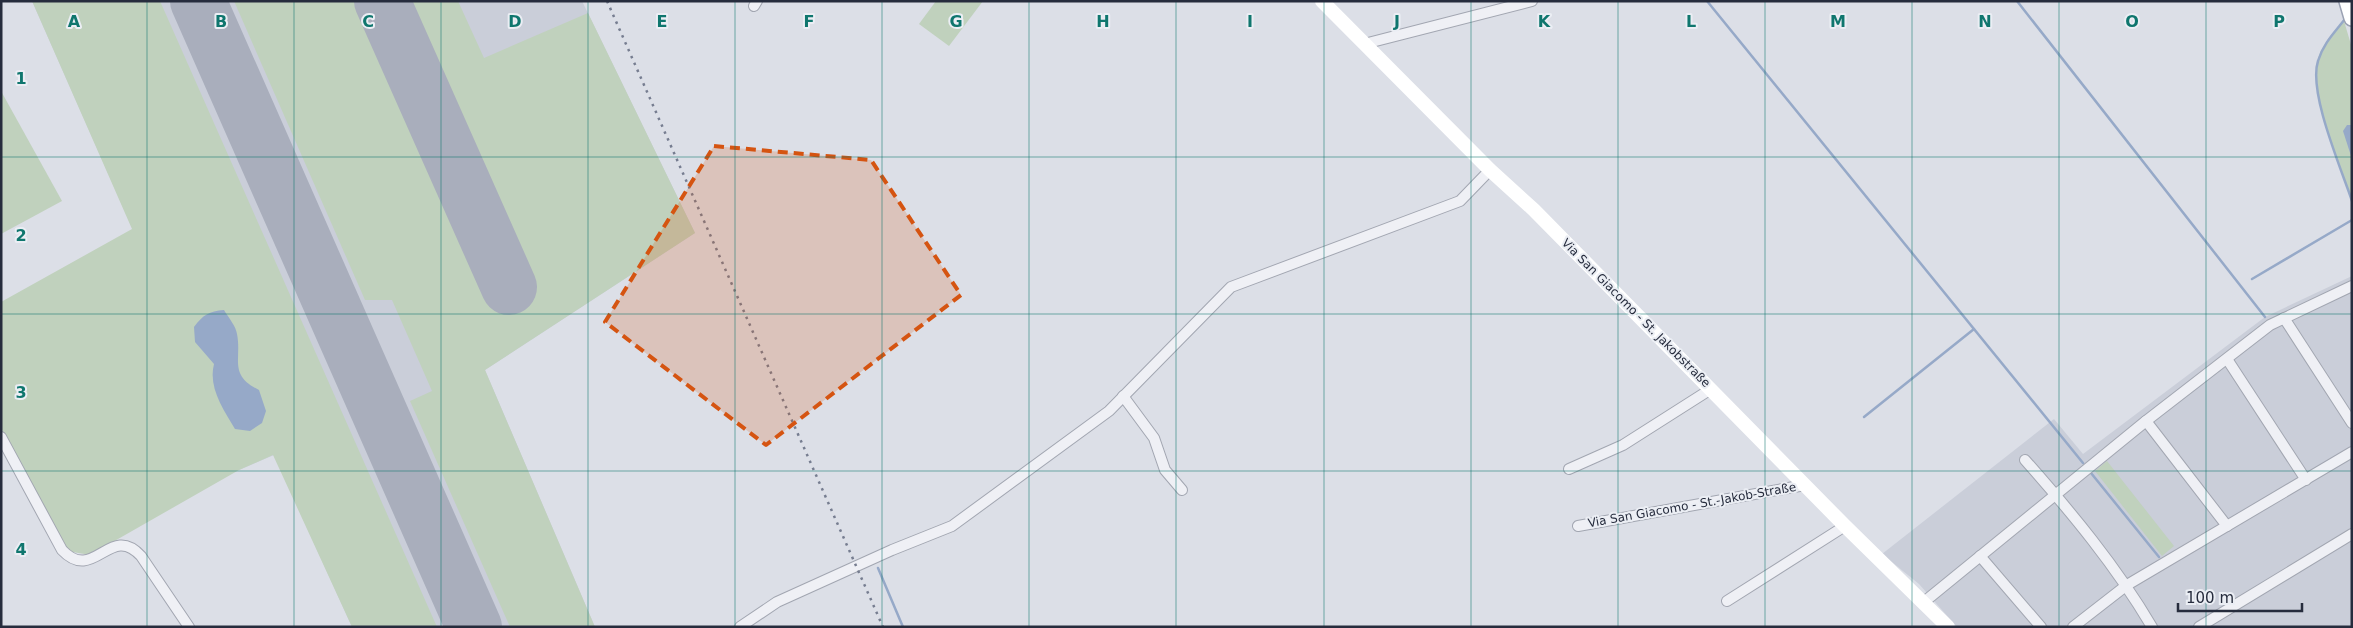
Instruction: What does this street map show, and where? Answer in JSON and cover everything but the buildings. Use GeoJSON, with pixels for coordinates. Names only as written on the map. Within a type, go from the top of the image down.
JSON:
{"type":"FeatureCollection","features":[{"type":"Feature","properties":{"kind":"main road"},"geometry":{"type":"LineString","coordinates":[[2347,1],[2352,18]]}},
{"type":"Feature","properties":{"kind":"street","name":"Via San Giacomo - St. Jakobstraße"},"geometry":{"type":"LineString","coordinates":[[1322,1],[1490,170],[1534,210],[1845,526],[1948,627]]}},
{"type":"Feature","properties":{"kind":"street"},"geometry":{"type":"LineString","coordinates":[[1364,44],[1532,1]]}},
{"type":"Feature","properties":{"kind":"street"},"geometry":{"type":"LineString","coordinates":[[740,627],[786,598],[892,550],[952,526],[1109,411],[1231,286],[1460,201],[1490,170]]}},
{"type":"Feature","properties":{"kind":"street"},"geometry":{"type":"LineString","coordinates":[[1924,602],[2146,421],[2270,325],[2352,286]]}},
{"type":"Feature","properties":{"kind":"street"},"geometry":{"type":"LineString","coordinates":[[2284,318],[2352,423]]}},
{"type":"Feature","properties":{"kind":"street"},"geometry":{"type":"LineString","coordinates":[[2227,359],[2306,480]]}},
{"type":"Feature","properties":{"kind":"street"},"geometry":{"type":"LineString","coordinates":[[1569,469],[1623,445],[1711,389]]}},
{"type":"Feature","properties":{"kind":"street"},"geometry":{"type":"LineString","coordinates":[[1123,396],[1154,438],[1165,470],[1182,490]]}},
{"type":"Feature","properties":{"kind":"street"},"geometry":{"type":"LineString","coordinates":[[2146,421],[2227,526]]}},
{"type":"Feature","properties":{"kind":"street"},"geometry":{"type":"LineString","coordinates":[[1,437],[62,550],[70,558],[80,561],[90,560],[122,544],[133,546],[189,627]]}},
{"type":"Feature","properties":{"kind":"street"},"geometry":{"type":"LineString","coordinates":[[2073,627],[2127,585],[2352,452]]}},
{"type":"Feature","properties":{"kind":"street"},"geometry":{"type":"LineString","coordinates":[[2024,460],[2055,494],[2127,585],[2152,627]]}},
{"type":"Feature","properties":{"kind":"street","name":"Via San Giacomo - St.-Jakob-Straße"},"geometry":{"type":"LineString","coordinates":[[1578,526],[1805,485]]}},
{"type":"Feature","properties":{"kind":"street"},"geometry":{"type":"LineString","coordinates":[[1727,601],[1845,526]]}},
{"type":"Feature","properties":{"kind":"street"},"geometry":{"type":"LineString","coordinates":[[2199,627],[2352,534]]}},
{"type":"Feature","properties":{"kind":"street"},"geometry":{"type":"LineString","coordinates":[[1980,556],[2041,627]]}},
{"type":"Feature","properties":{"kind":"highlighted area"},"geometry":{"type":"Polygon","coordinates":[[[714,146],[871,160],[961,295],[766,445],[605,322],[714,146]]]}},
{"type":"Feature","properties":{"kind":"shaded area"},"geometry":{"type":"Polygon","coordinates":[[[32,1],[582,1],[695,233],[485,370],[595,627],[352,627],[274,455],[239,470],[32,1]]]}},
{"type":"Feature","properties":{"kind":"shaded area"},"geometry":{"type":"Polygon","coordinates":[[[2352,276],[2352,627],[1957,627],[1919,584],[1882,554],[2054,419],[2083,454],[2265,317],[2352,276]]]}},
{"type":"Feature","properties":{"kind":"green space"},"geometry":{"type":"Polygon","coordinates":[[[32,1],[160,1],[437,627],[352,627],[273,455],[239,470],[90,555],[67,551],[1,428],[1,302],[132,229],[32,1]]]}},
{"type":"Feature","properties":{"kind":"green space"},"geometry":{"type":"Polygon","coordinates":[[[234,1],[458,1],[484,58],[588,13],[695,233],[485,370],[595,627],[510,627],[410,401],[432,391],[392,300],[365,300],[234,1]]]}},
{"type":"Feature","properties":{"kind":"green space"},"geometry":{"type":"Polygon","coordinates":[[[936,1],[983,1],[949,46],[919,24],[936,1]]]}},
{"type":"Feature","properties":{"kind":"green space"},"geometry":{"type":"Polygon","coordinates":[[[2344,21],[2352,48],[2352,201],[2327,132],[2316,78],[2317,63],[2321,51],[2344,21]]]}},
{"type":"Feature","properties":{"kind":"green space"},"geometry":{"type":"Polygon","coordinates":[[[1,91],[62,201],[1,234],[1,91]]]}},
{"type":"Feature","properties":{"kind":"green space"},"geometry":{"type":"Polygon","coordinates":[[[2107,461],[2174,546],[2162,556],[2095,471],[2107,461]]]}},
{"type":"Feature","properties":{"kind":"water"},"geometry":{"type":"Polygon","coordinates":[[[2347,125],[2352,125],[2352,159],[2343,131],[2347,125]]]}},
{"type":"Feature","properties":{"kind":"water"},"geometry":{"type":"Polygon","coordinates":[[[224,310],[236,331],[240,372],[249,384],[259,390],[266,411],[262,423],[250,431],[235,429],[215,389],[213,381],[214,364],[195,342],[194,327],[200,319],[214,311],[224,310]]]}},
{"type":"Feature","properties":{"kind":"waterway"},"geometry":{"type":"LineString","coordinates":[[1707,1],[2083,463]]}},
{"type":"Feature","properties":{"kind":"waterway"},"geometry":{"type":"LineString","coordinates":[[2017,1],[2265,317]]}},
{"type":"Feature","properties":{"kind":"waterway"},"geometry":{"type":"LineString","coordinates":[[2345,19],[2323,49],[2318,61],[2316,75],[2321,110],[2352,201]]}},
{"type":"Feature","properties":{"kind":"waterway"},"geometry":{"type":"LineString","coordinates":[[2252,279],[2352,220]]}},
{"type":"Feature","properties":{"kind":"waterway"},"geometry":{"type":"LineString","coordinates":[[1864,417],[1974,329]]}},
{"type":"Feature","properties":{"kind":"waterway"},"geometry":{"type":"LineString","coordinates":[[2091,473],[2159,557]]}},
{"type":"Feature","properties":{"kind":"waterway"},"geometry":{"type":"LineString","coordinates":[[878,568],[903,627]]}},
{"type":"Feature","properties":{"kind":"runway"},"geometry":{"type":"LineString","coordinates":[[198,1],[474,627]]}},
{"type":"Feature","properties":{"kind":"runway"},"geometry":{"type":"LineString","coordinates":[[382,1],[509,287]]}},
{"type":"Feature","properties":{"kind":"railway"},"geometry":{"type":"LineString","coordinates":[[607,1],[883,627]]}}]}
